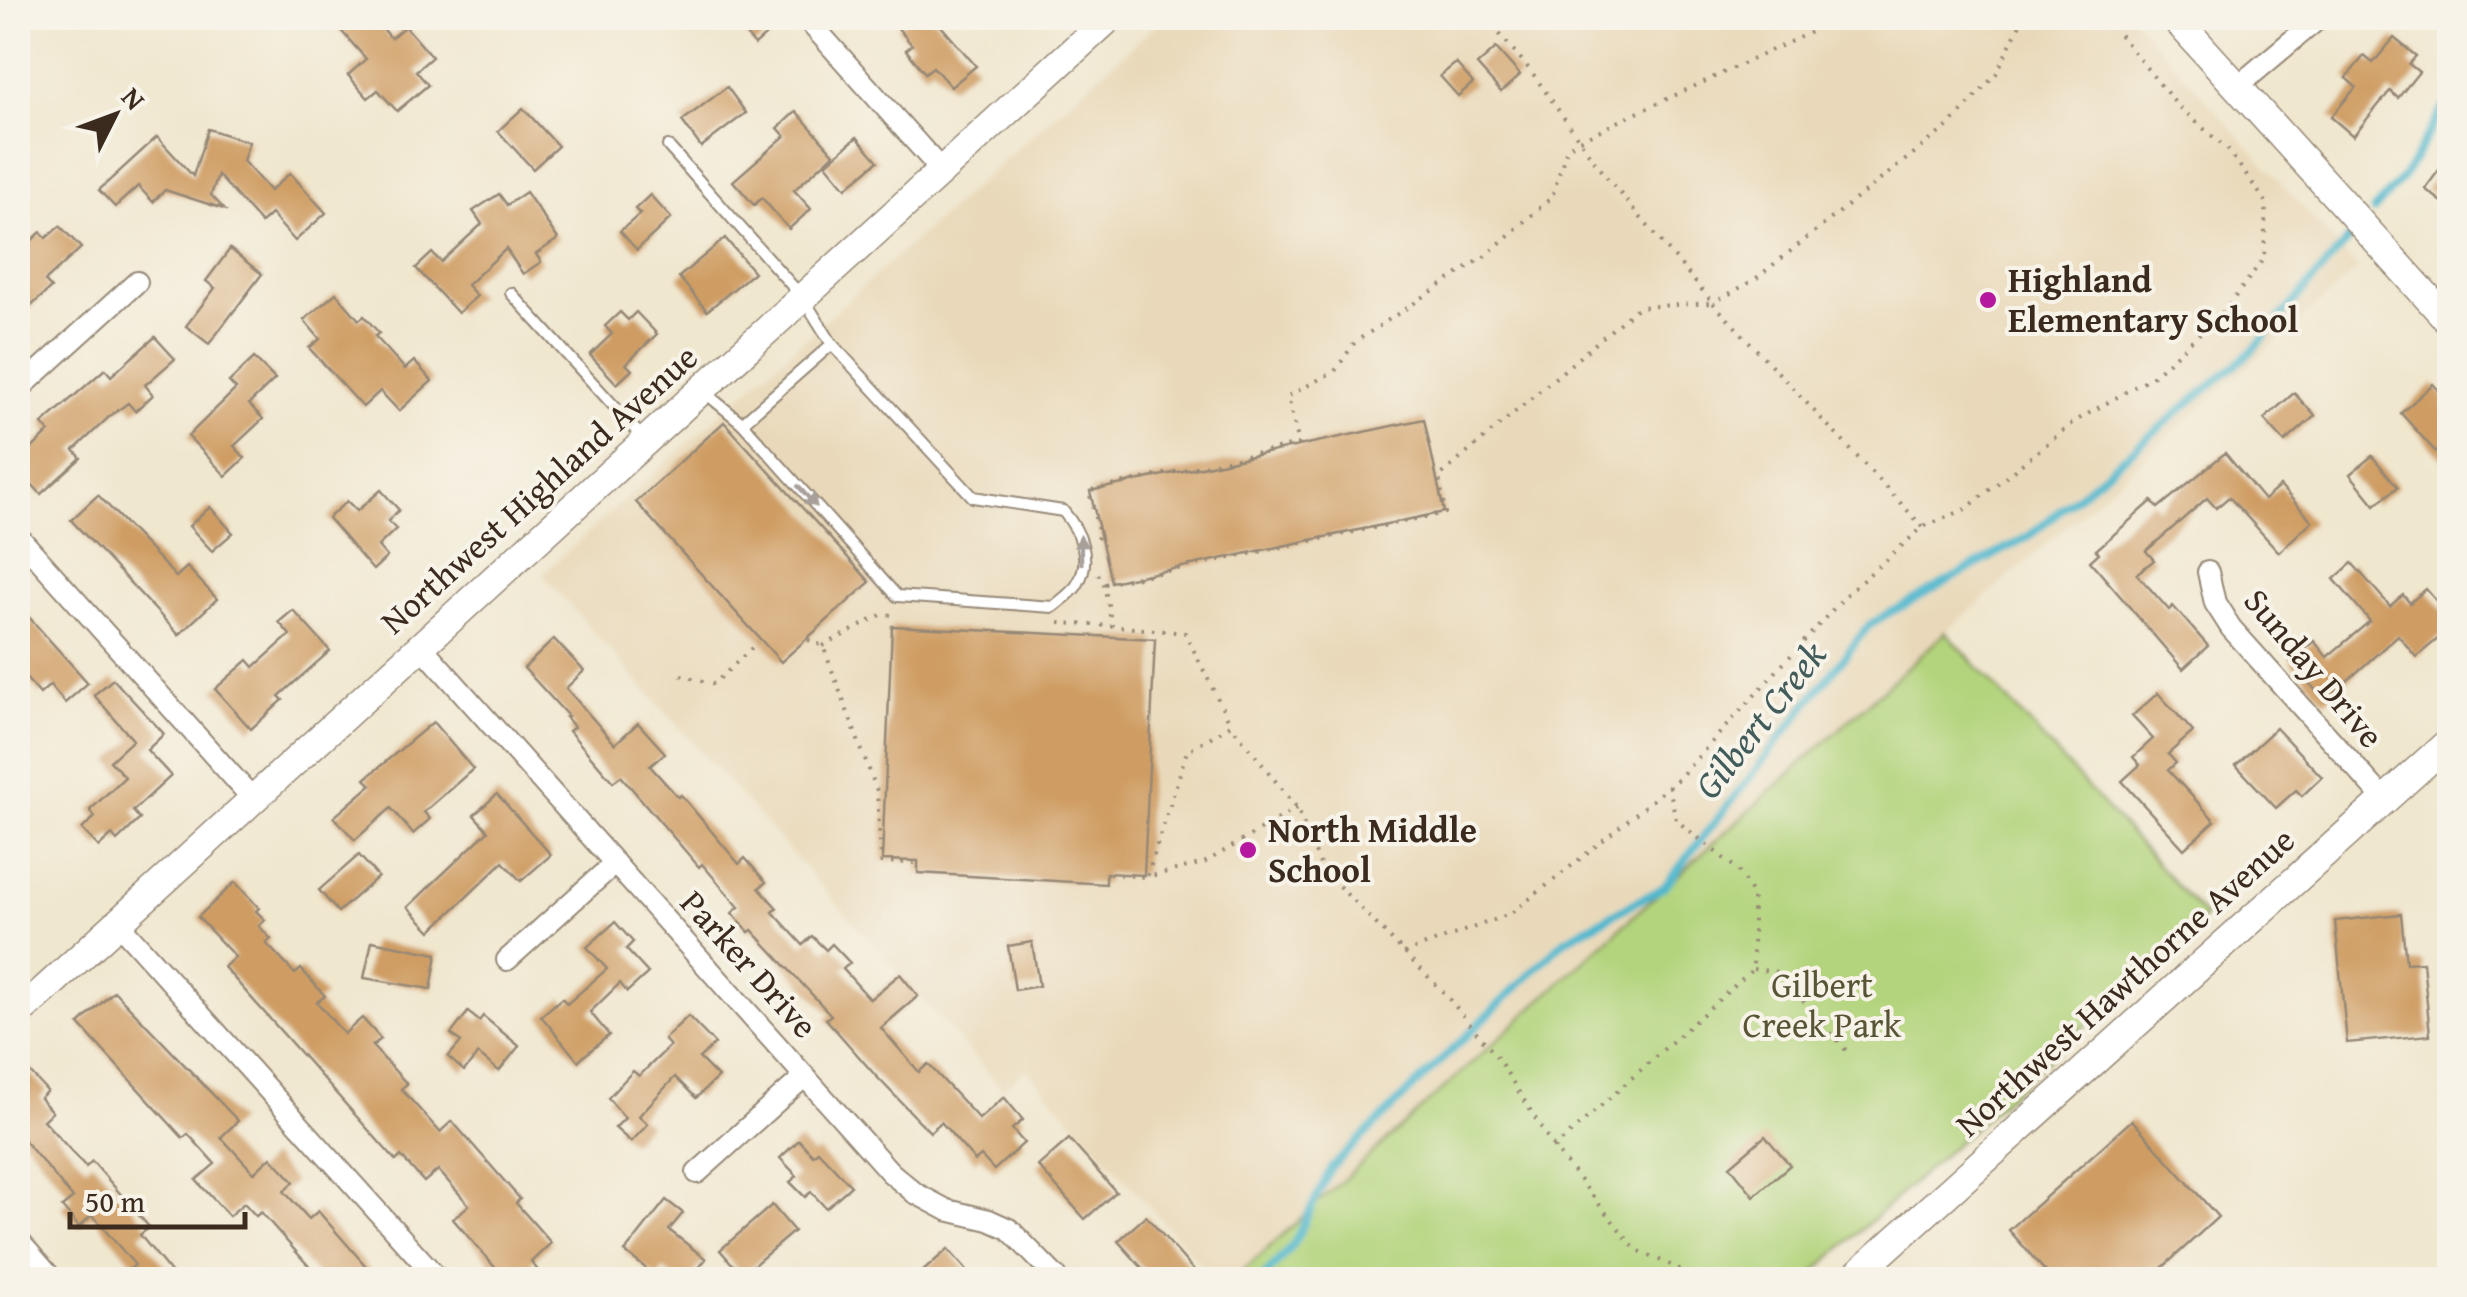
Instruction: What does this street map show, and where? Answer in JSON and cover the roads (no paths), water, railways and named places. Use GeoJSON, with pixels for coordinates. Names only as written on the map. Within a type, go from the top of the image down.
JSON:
{"type":"FeatureCollection","features":[{"type":"Feature","properties":{"kind":"main road","name":"Northwest Highland Avenue"},"geometry":{"type":"LineString","coordinates":[[21,1002],[118,923],[1109,18]]}},
{"type":"Feature","properties":{"kind":"main road"},"geometry":{"type":"LineString","coordinates":[[2175,18],[2450,322]]}},
{"type":"Feature","properties":{"kind":"main road","name":"Northwest Hawthorne Avenue"},"geometry":{"type":"LineString","coordinates":[[1851,1280],[2450,740]]}},
{"type":"Feature","properties":{"kind":"street"},"geometry":{"type":"LineString","coordinates":[[806,18],[942,170]]}},
{"type":"Feature","properties":{"kind":"street"},"geometry":{"type":"LineString","coordinates":[[2238,86],[2318,18]]}},
{"type":"Feature","properties":{"kind":"street"},"geometry":{"type":"LineString","coordinates":[[18,390],[137,282]]}},
{"type":"Feature","properties":{"kind":"street"},"geometry":{"type":"LineString","coordinates":[[18,536],[252,798]]}},
{"type":"Feature","properties":{"kind":"street","name":"Sunday Drive"},"geometry":{"type":"LineString","coordinates":[[2208,572],[2216,603],[2231,628],[2384,799]]}},
{"type":"Feature","properties":{"kind":"street","name":"Parker Drive"},"geometry":{"type":"LineString","coordinates":[[422,647],[890,1172],[915,1193],[947,1210],[1009,1229],[1059,1280]]}},
{"type":"Feature","properties":{"kind":"street"},"geometry":{"type":"LineString","coordinates":[[507,960],[615,863]]}},
{"type":"Feature","properties":{"kind":"street"},"geometry":{"type":"LineString","coordinates":[[118,923],[439,1280]]}},
{"type":"Feature","properties":{"kind":"street"},"geometry":{"type":"LineString","coordinates":[[697,1173],[805,1076]]}},
{"type":"Feature","properties":{"kind":"street"},"geometry":{"type":"LineString","coordinates":[[18,1240],[53,1280]]}},
{"type":"Feature","properties":{"kind":"lane"},"geometry":{"type":"LineString","coordinates":[[668,146],[803,298],[832,344],[973,496],[1064,510],[1080,532],[1084,557],[1077,585],[1053,608],[897,596],[742,423],[703,390]]}},
{"type":"Feature","properties":{"kind":"lane"},"geometry":{"type":"LineString","coordinates":[[512,293],[646,442]]}},
{"type":"Feature","properties":{"kind":"lane"},"geometry":{"type":"LineString","coordinates":[[742,423],[832,344]]}},
{"type":"Feature","properties":{"kind":"waterway","name":"Gilbert Creek"},"geometry":{"type":"LineString","coordinates":[[2374,210],[2404,176],[2450,98]]}},
{"type":"Feature","properties":{"kind":"waterway","name":"Gilbert Creek"},"geometry":{"type":"LineString","coordinates":[[1261,1280],[1293,1245],[1331,1168],[1565,940],[1664,887],[1870,624],[2029,536],[2251,352],[2349,239]]}},
{"type":"Feature","properties":{"kind":"place","name":"Highland Elementary School"},"geometry":{"type":"Point","coordinates":[1988,300]}},
{"type":"Feature","properties":{"kind":"place","name":"North Middle School"},"geometry":{"type":"Point","coordinates":[1248,850]}},
{"type":"Feature","properties":{"kind":"park label","name":"Gilbert Creek Park"},"geometry":{"type":"Point","coordinates":[1822,1005]}}]}
